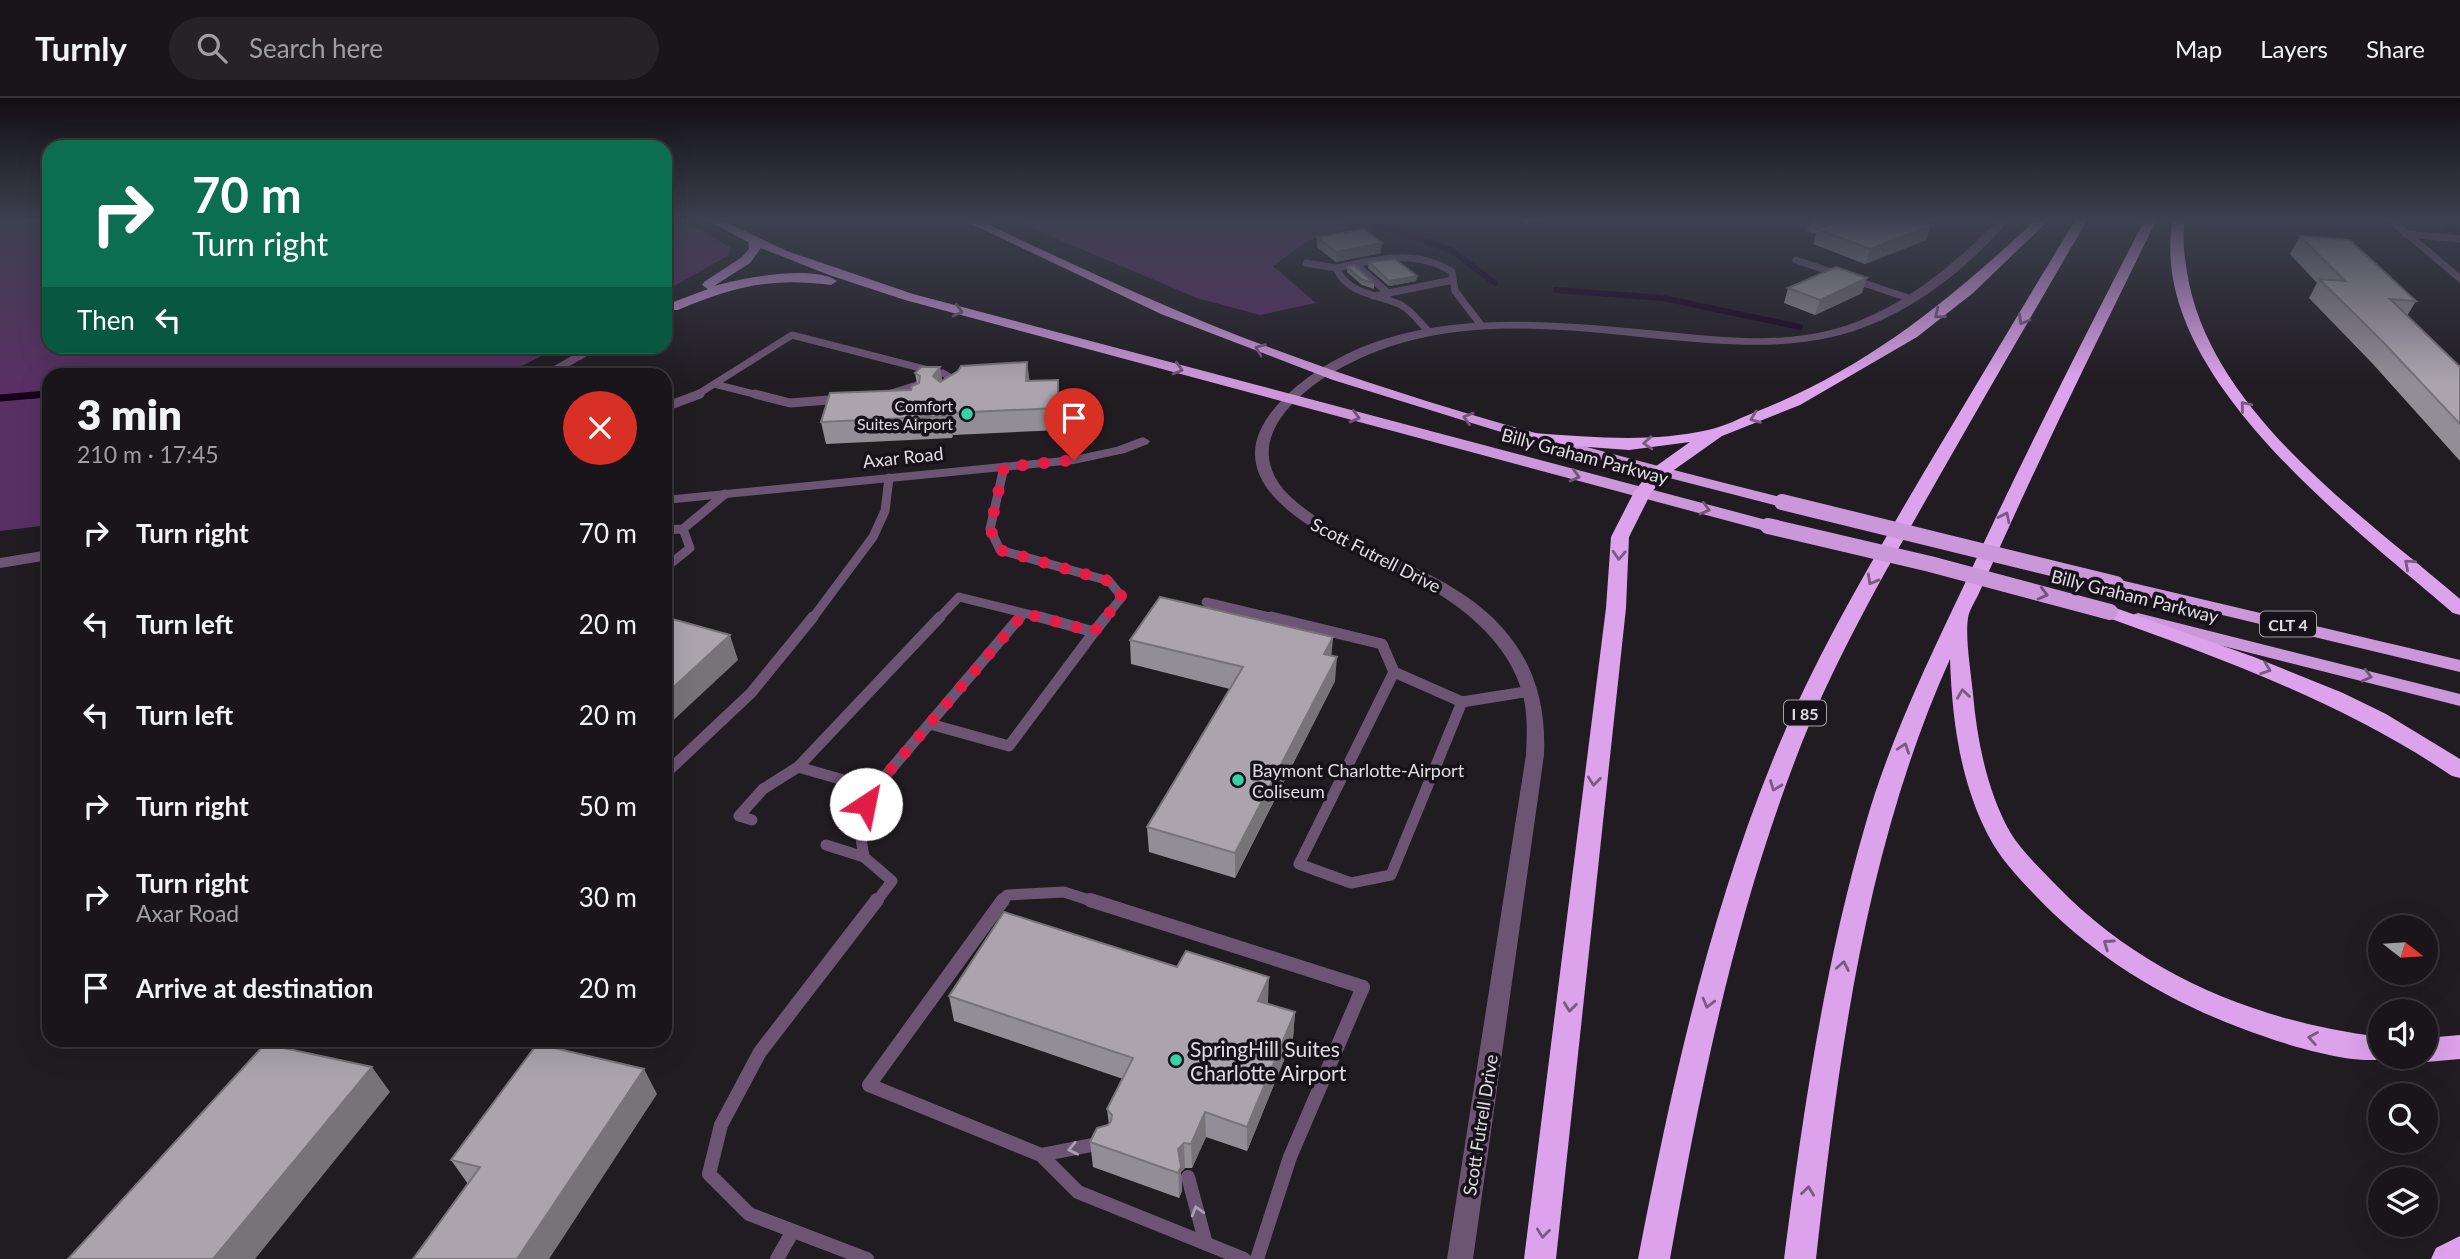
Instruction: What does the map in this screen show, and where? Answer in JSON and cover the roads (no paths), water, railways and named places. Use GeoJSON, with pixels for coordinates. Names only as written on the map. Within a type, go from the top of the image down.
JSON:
{"type":"FeatureCollection","features":[{"type":"Feature","properties":{"kind":"highway"},"geometry":{"type":"LineString","coordinates":[[672,307],[725,273]]}},
{"type":"Feature","properties":{"kind":"highway","name":"Billy Graham Parkway"},"geometry":{"type":"LineString","coordinates":[[838,273],[909,297],[1289,400],[1650,483],[1782,502],[2460,666]]}},
{"type":"Feature","properties":{"kind":"highway","name":"Billy Graham Parkway"},"geometry":{"type":"LineString","coordinates":[[1083,273],[1156,307],[1324,372],[1533,438],[1768,526],[1930,564],[2460,700]]}},
{"type":"Feature","properties":{"kind":"highway"},"geometry":{"type":"LineString","coordinates":[[1533,438],[1629,445],[1716,433],[1794,402],[1864,364],[1912,334],[1986,273]]}},
{"type":"Feature","properties":{"kind":"highway","name":"I 85"},"geometry":{"type":"LineString","coordinates":[[1654,1259],[1696,1046],[1735,900],[1786,755],[1840,639],[1876,572],[2050,273]]}},
{"type":"Feature","properties":{"kind":"highway"},"geometry":{"type":"LineString","coordinates":[[1800,1259],[1819,1101],[1843,963],[1877,824],[1926,688],[2079,359],[2123,273]]}},
{"type":"Feature","properties":{"kind":"highway"},"geometry":{"type":"LineString","coordinates":[[2181,273],[2188,309],[2211,360],[2230,388],[2296,462],[2460,609]]}},
{"type":"Feature","properties":{"kind":"highway"},"geometry":{"type":"LineString","coordinates":[[672,308],[718,288],[762,277],[794,275],[909,297]]}},
{"type":"Feature","properties":{"kind":"highway"},"geometry":{"type":"LineString","coordinates":[[1540,1259],[1616,608],[1620,537],[1650,483],[1716,433]]}},
{"type":"Feature","properties":{"kind":"highway"},"geometry":{"type":"LineString","coordinates":[[2110,612],[2330,694],[2390,724],[2460,770]]}},
{"type":"Feature","properties":{"kind":"highway"},"geometry":{"type":"LineString","coordinates":[[1959,615],[1961,681],[1970,748],[1985,803],[2007,845],[2048,895],[2087,930],[2140,967],[2202,1000],[2263,1026],[2368,1047]]}},
{"type":"Feature","properties":{"kind":"highway"},"geometry":{"type":"LineString","coordinates":[[2438,1049],[2460,1047]]}},
{"type":"Feature","properties":{"kind":"highway"},"geometry":{"type":"LineString","coordinates":[[2448,1259],[2460,1251]]}},
{"type":"Feature","properties":{"kind":"street","name":"Scott Futrell Drive"},"geometry":{"type":"LineString","coordinates":[[1460,1259],[1535,755],[1537,724],[1531,691],[1508,647],[1478,614],[1430,581],[1316,525],[1281,498],[1268,480],[1261,462],[1262,446],[1269,426],[1289,400],[1324,372],[1380,345],[1429,332],[1481,325],[1556,324],[1702,340],[1774,341],[1830,334],[1857,326],[1889,311],[1943,273]]}},
{"type":"Feature","properties":{"kind":"street"},"geometry":{"type":"LineString","coordinates":[[557,368],[584,354]]}},
{"type":"Feature","properties":{"kind":"street","name":"Axar Road"},"geometry":{"type":"LineString","coordinates":[[672,499],[1074,460],[1120,450],[1143,440]]}},
{"type":"Feature","properties":{"kind":"street"},"geometry":{"type":"LineString","coordinates":[[0,562],[42,556]]}},
{"type":"Feature","properties":{"kind":"lane"},"geometry":{"type":"LineString","coordinates":[[1338,273],[1339,278],[1359,292],[1403,306],[1429,332]]}},
{"type":"Feature","properties":{"kind":"lane"},"geometry":{"type":"LineString","coordinates":[[1365,273],[1388,293]]}},
{"type":"Feature","properties":{"kind":"lane"},"geometry":{"type":"LineString","coordinates":[[1452,273],[1455,290],[1481,325]]}},
{"type":"Feature","properties":{"kind":"lane"},"geometry":{"type":"LineString","coordinates":[[1835,273],[1908,298]]}},
{"type":"Feature","properties":{"kind":"lane"},"geometry":{"type":"LineString","coordinates":[[1372,296],[1431,281],[1453,280]]}},
{"type":"Feature","properties":{"kind":"lane"},"geometry":{"type":"LineString","coordinates":[[672,404],[703,393],[792,335],[943,373],[958,382],[958,387],[950,392]]}},
{"type":"Feature","properties":{"kind":"lane"},"geometry":{"type":"LineString","coordinates":[[901,401],[878,396],[916,386],[943,373]]}},
{"type":"Feature","properties":{"kind":"lane"},"geometry":{"type":"LineString","coordinates":[[714,384],[790,403],[851,398]]}},
{"type":"Feature","properties":{"kind":"lane"},"geometry":{"type":"LineString","coordinates":[[930,724],[1009,746],[1122,597],[1109,581],[1000,550],[990,529],[1004,467]]}},
{"type":"Feature","properties":{"kind":"lane"},"geometry":{"type":"LineString","coordinates":[[672,767],[751,693],[822,607],[873,537],[885,511],[889,478]]}},
{"type":"Feature","properties":{"kind":"lane"},"geometry":{"type":"LineString","coordinates":[[672,530],[683,529],[725,494]]}},
{"type":"Feature","properties":{"kind":"lane"},"geometry":{"type":"LineString","coordinates":[[672,562],[690,548],[683,529]]}},
{"type":"Feature","properties":{"kind":"lane"},"geometry":{"type":"LineString","coordinates":[[752,820],[738,816],[763,789],[798,767],[959,597],[1094,632]]}},
{"type":"Feature","properties":{"kind":"lane"},"geometry":{"type":"LineString","coordinates":[[1206,602],[1382,643],[1394,671],[1462,702],[1531,691]]}},
{"type":"Feature","properties":{"kind":"lane"},"geometry":{"type":"LineString","coordinates":[[864,857],[858,819],[875,789],[1024,613]]}},
{"type":"Feature","properties":{"kind":"lane"},"geometry":{"type":"LineString","coordinates":[[1394,671],[1299,864],[1351,883],[1391,874],[1462,702]]}},
{"type":"Feature","properties":{"kind":"lane"},"geometry":{"type":"LineString","coordinates":[[798,767],[875,789]]}},
{"type":"Feature","properties":{"kind":"lane"},"geometry":{"type":"LineString","coordinates":[[826,845],[864,857],[892,881],[760,1052],[721,1125],[709,1174],[749,1214],[867,1259]]}},
{"type":"Feature","properties":{"kind":"lane"},"geometry":{"type":"LineString","coordinates":[[1244,1259],[1078,1192],[1041,1156],[869,1085],[1007,895],[1064,892],[1363,987],[1290,1157],[1257,1259]]}},
{"type":"Feature","properties":{"kind":"lane"},"geometry":{"type":"LineString","coordinates":[[1041,1156],[1105,1143]]}},
{"type":"Feature","properties":{"kind":"lane"},"geometry":{"type":"LineString","coordinates":[[1188,1177],[1206,1244]]}},
{"type":"Feature","properties":{"kind":"lane"},"geometry":{"type":"LineString","coordinates":[[777,1259],[793,1231]]}},
{"type":"Feature","properties":{"kind":"waterway"},"geometry":{"type":"LineString","coordinates":[[1482,273],[1495,283]]}},
{"type":"Feature","properties":{"kind":"waterway"},"geometry":{"type":"LineString","coordinates":[[1556,290],[1663,298],[1800,327]]}},
{"type":"Feature","properties":{"kind":"waterway"},"geometry":{"type":"LineString","coordinates":[[0,398],[42,394]]}},
{"type":"Feature","properties":{"kind":"waterway"},"geometry":{"type":"LineString","coordinates":[[26,396],[42,395]]}},
{"type":"Feature","properties":{"kind":"place","name":"Comfort Suites Airport"},"geometry":{"type":"Point","coordinates":[967,414]}},
{"type":"Feature","properties":{"kind":"place","name":"Baymont Charlotte-Airport Coliseum"},"geometry":{"type":"Point","coordinates":[1238,780]}},
{"type":"Feature","properties":{"kind":"place","name":"SpringHill Suites Charlotte Airport"},"geometry":{"type":"Point","coordinates":[1176,1060]}}]}
